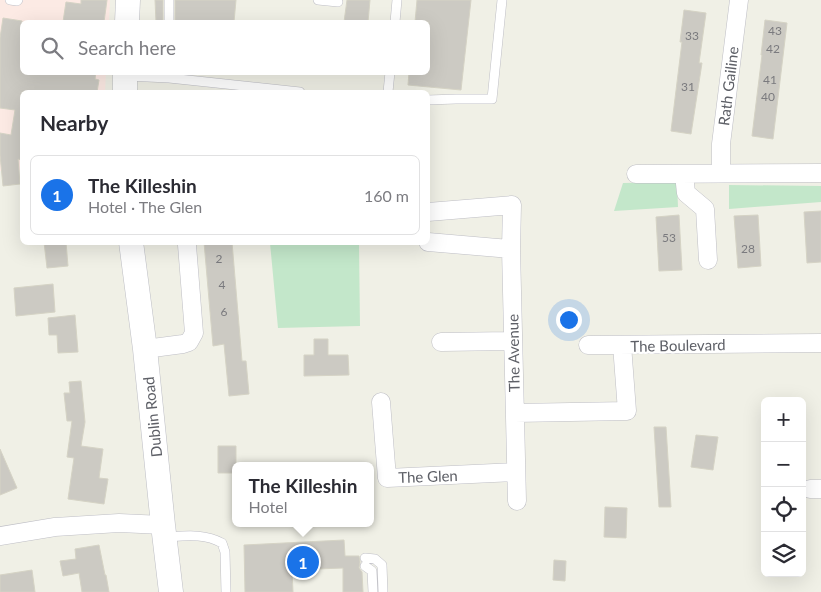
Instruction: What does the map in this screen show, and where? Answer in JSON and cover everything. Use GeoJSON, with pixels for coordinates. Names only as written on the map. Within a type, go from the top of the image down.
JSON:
{"type":"FeatureCollection","features":[{"type":"Feature","properties":{"kind":"main road"},"geometry":{"type":"LineString","coordinates":[[127,20],[128,0]]}},
{"type":"Feature","properties":{"kind":"main road","name":"Dublin Road"},"geometry":{"type":"LineString","coordinates":[[131,245],[145,349],[171,592]]}},
{"type":"Feature","properties":{"kind":"street","name":"Rath Gailine"},"geometry":{"type":"LineString","coordinates":[[721,173],[721,144],[739,0]]}},
{"type":"Feature","properties":{"kind":"street"},"geometry":{"type":"LineString","coordinates":[[636,174],[821,173]]}},
{"type":"Feature","properties":{"kind":"street"},"geometry":{"type":"LineString","coordinates":[[684,174],[686,193],[705,209],[708,260]]}},
{"type":"Feature","properties":{"kind":"street","name":"The Avenue"},"geometry":{"type":"LineString","coordinates":[[430,212],[512,205],[511,249],[517,501]]}},
{"type":"Feature","properties":{"kind":"street"},"geometry":{"type":"LineString","coordinates":[[430,242],[511,249]]}},
{"type":"Feature","properties":{"kind":"street"},"geometry":{"type":"LineString","coordinates":[[145,349],[183,344],[189,342],[194,333],[187,245]]}},
{"type":"Feature","properties":{"kind":"street"},"geometry":{"type":"LineString","coordinates":[[441,342],[513,340]]}},
{"type":"Feature","properties":{"kind":"street","name":"The Boulevard"},"geometry":{"type":"LineString","coordinates":[[515,413],[626,410],[622,346],[821,343]]}},
{"type":"Feature","properties":{"kind":"street"},"geometry":{"type":"LineString","coordinates":[[588,345],[622,346]]}},
{"type":"Feature","properties":{"kind":"street","name":"The Glen"},"geometry":{"type":"LineString","coordinates":[[381,402],[387,478],[516,472]]}},
{"type":"Feature","properties":{"kind":"street"},"geometry":{"type":"LineString","coordinates":[[0,536],[55,527],[119,523],[163,531]]}},
{"type":"Feature","properties":{"kind":"lane"},"geometry":{"type":"LineString","coordinates":[[10,0],[18,0]]}},
{"type":"Feature","properties":{"kind":"lane"},"geometry":{"type":"LineString","coordinates":[[168,0],[169,20]]}},
{"type":"Feature","properties":{"kind":"lane"},"geometry":{"type":"LineString","coordinates":[[318,0],[338,2]]}},
{"type":"Feature","properties":{"kind":"lane"},"geometry":{"type":"LineString","coordinates":[[395,20],[397,0]]}},
{"type":"Feature","properties":{"kind":"lane"},"geometry":{"type":"LineString","coordinates":[[430,100],[492,100],[502,0]]}},
{"type":"Feature","properties":{"kind":"lane"},"geometry":{"type":"LineString","coordinates":[[125,80],[169,75],[285,90]]}},
{"type":"Feature","properties":{"kind":"lane"},"geometry":{"type":"LineString","coordinates":[[388,90],[390,75]]}},
{"type":"Feature","properties":{"kind":"lane"},"geometry":{"type":"LineString","coordinates":[[163,531],[214,538],[222,543],[225,552],[226,592]]}},
{"type":"Feature","properties":{"kind":"lane"},"geometry":{"type":"LineString","coordinates":[[373,592],[372,571],[365,562],[375,559],[382,565],[383,592]]}},
{"type":"Feature","properties":{"kind":"shaded area"},"geometry":{"type":"Polygon","coordinates":[[[0,0],[110,0],[109,20],[20,20],[20,75],[106,75],[105,90],[20,90],[20,170],[0,171],[0,0]]]}},
{"type":"Feature","properties":{"kind":"green space"},"geometry":{"type":"Polygon","coordinates":[[[677,182],[678,207],[614,211],[623,183],[677,182]]]}},
{"type":"Feature","properties":{"kind":"green space"},"geometry":{"type":"Polygon","coordinates":[[[729,185],[821,186],[821,202],[729,209],[729,185]]]}},
{"type":"Feature","properties":{"kind":"green space"},"geometry":{"type":"Polygon","coordinates":[[[270,245],[359,245],[360,326],[278,328],[270,245]]]}},
{"type":"Feature","properties":{"kind":"building"},"geometry":{"type":"Polygon","coordinates":[[[81,0],[107,0],[104,20],[63,20],[66,2],[81,4],[81,0]]]}},
{"type":"Feature","properties":{"kind":"building"},"geometry":{"type":"Polygon","coordinates":[[[155,0],[163,0],[163,20],[156,20],[155,0]]]}},
{"type":"Feature","properties":{"kind":"building"},"geometry":{"type":"Polygon","coordinates":[[[175,0],[236,0],[234,20],[175,20],[175,0]]]}},
{"type":"Feature","properties":{"kind":"building"},"geometry":{"type":"Polygon","coordinates":[[[347,0],[370,0],[368,20],[344,20],[347,0]]]}},
{"type":"Feature","properties":{"kind":"building"},"geometry":{"type":"Polygon","coordinates":[[[417,0],[471,0],[461,90],[408,85],[409,75],[430,75],[430,20],[415,20],[417,0]]]}},
{"type":"Feature","properties":{"kind":"building"},"geometry":{"type":"Polygon","coordinates":[[[684,10],[706,13],[699,63],[702,63],[691,134],[671,131],[684,10]]]}},
{"type":"Feature","properties":{"kind":"building"},"geometry":{"type":"Polygon","coordinates":[[[3,18],[20,21],[20,75],[96,75],[95,79],[99,80],[97,90],[20,90],[20,160],[18,159],[20,184],[3,186],[0,133],[11,135],[15,110],[0,108],[0,38],[3,18]]]}},
{"type":"Feature","properties":{"kind":"building"},"geometry":{"type":"Polygon","coordinates":[[[765,20],[787,23],[773,139],[752,136],[765,20]]]}},
{"type":"Feature","properties":{"kind":"building"},"geometry":{"type":"Polygon","coordinates":[[[821,211],[821,262],[807,263],[804,212],[821,211]]]}},
{"type":"Feature","properties":{"kind":"building"},"geometry":{"type":"Polygon","coordinates":[[[679,215],[682,270],[659,271],[656,217],[679,215]]]}},
{"type":"Feature","properties":{"kind":"building"},"geometry":{"type":"Polygon","coordinates":[[[758,215],[761,266],[738,268],[734,216],[758,215]]]}},
{"type":"Feature","properties":{"kind":"building"},"geometry":{"type":"Polygon","coordinates":[[[44,245],[66,245],[68,266],[47,268],[44,245]]]}},
{"type":"Feature","properties":{"kind":"building"},"geometry":{"type":"Polygon","coordinates":[[[204,245],[232,245],[242,361],[246,361],[249,394],[229,396],[224,344],[213,346],[204,245]]]}},
{"type":"Feature","properties":{"kind":"building"},"geometry":{"type":"Polygon","coordinates":[[[53,284],[55,312],[16,316],[14,288],[53,284]]]}},
{"type":"Feature","properties":{"kind":"building"},"geometry":{"type":"Polygon","coordinates":[[[75,315],[78,352],[58,353],[57,335],[49,335],[48,318],[75,315]]]}},
{"type":"Feature","properties":{"kind":"building"},"geometry":{"type":"Polygon","coordinates":[[[314,339],[328,339],[328,355],[348,355],[349,375],[304,376],[304,355],[314,355],[314,339]]]}},
{"type":"Feature","properties":{"kind":"building"},"geometry":{"type":"Polygon","coordinates":[[[81,381],[85,422],[81,446],[103,449],[99,478],[108,479],[104,504],[68,499],[74,458],[67,457],[72,421],[67,421],[64,393],[70,393],[69,382],[81,381]]]}},
{"type":"Feature","properties":{"kind":"building"},"geometry":{"type":"Polygon","coordinates":[[[654,427],[666,427],[671,507],[659,507],[654,427]]]}},
{"type":"Feature","properties":{"kind":"building"},"geometry":{"type":"Polygon","coordinates":[[[696,435],[718,437],[713,470],[691,467],[696,435]]]}},
{"type":"Feature","properties":{"kind":"building"},"geometry":{"type":"Polygon","coordinates":[[[218,446],[236,446],[236,462],[232,462],[232,473],[218,473],[218,446]]]}},
{"type":"Feature","properties":{"kind":"building"},"geometry":{"type":"Polygon","coordinates":[[[0,449],[17,488],[0,495],[0,449]]]}},
{"type":"Feature","properties":{"kind":"building"},"geometry":{"type":"Polygon","coordinates":[[[605,507],[627,508],[626,538],[604,537],[605,507]]]}},
{"type":"Feature","properties":{"kind":"building"},"geometry":{"type":"Polygon","coordinates":[[[344,540],[345,556],[359,556],[363,592],[343,592],[343,568],[292,570],[293,592],[245,592],[244,545],[344,540]]]}},
{"type":"Feature","properties":{"kind":"building"},"geometry":{"type":"Polygon","coordinates":[[[99,545],[109,592],[82,592],[79,573],[63,576],[60,561],[76,559],[75,549],[99,545]]]}},
{"type":"Feature","properties":{"kind":"building"},"geometry":{"type":"Polygon","coordinates":[[[554,560],[566,561],[565,581],[553,580],[554,560]]]}},
{"type":"Feature","properties":{"kind":"building"},"geometry":{"type":"Polygon","coordinates":[[[32,570],[35,592],[0,592],[0,575],[32,570]]]}},
{"type":"Feature","properties":{"kind":"place","name":"The Killeshin"},"geometry":{"type":"Point","coordinates":[303,562]}}]}
